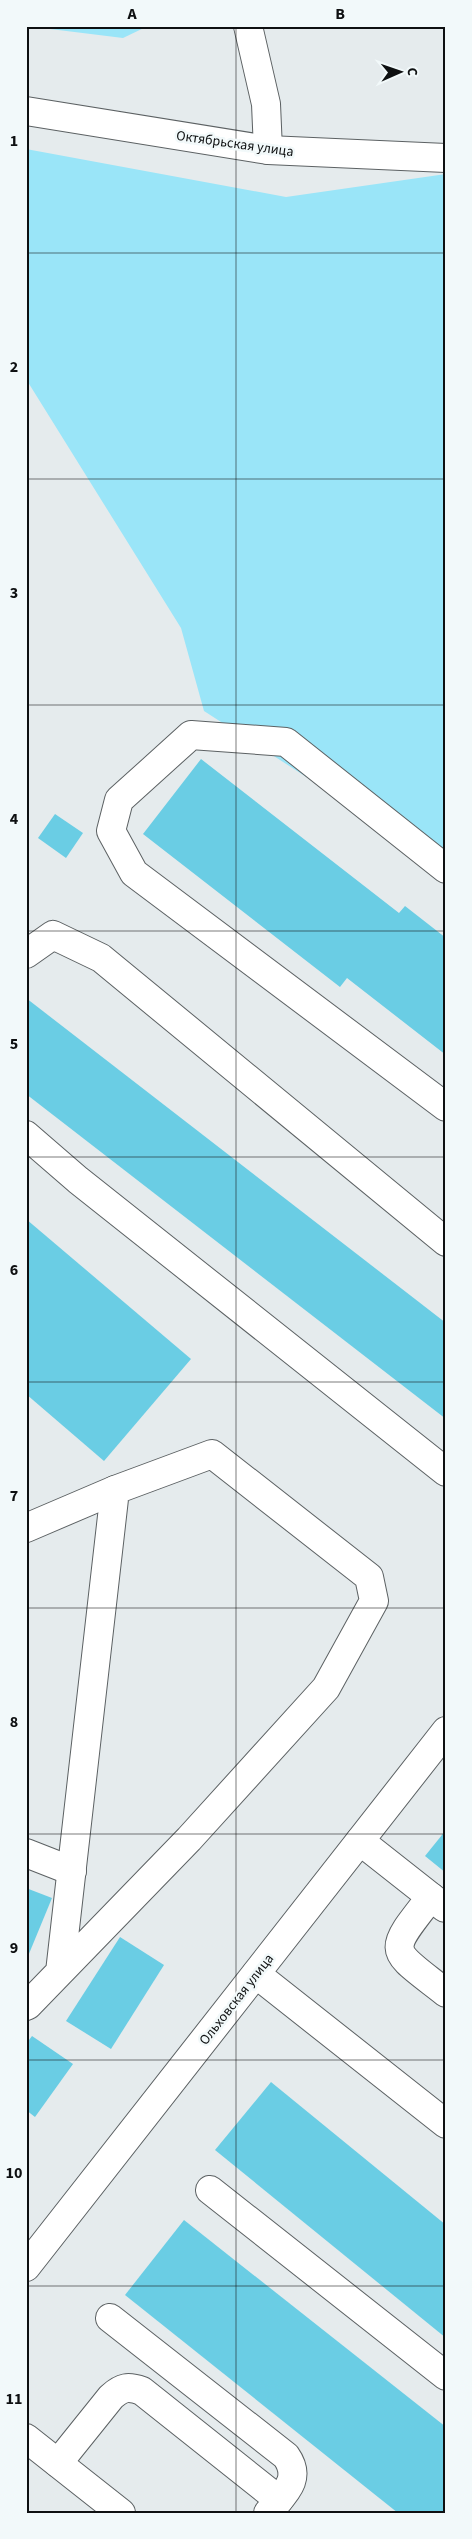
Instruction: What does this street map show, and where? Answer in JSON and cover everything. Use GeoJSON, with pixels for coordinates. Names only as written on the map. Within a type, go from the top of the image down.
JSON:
{"type":"FeatureCollection","features":[{"type":"Feature","properties":{"kind":"street"},"geometry":{"type":"LineString","coordinates":[[248,26],[266,104],[268,150]]}},
{"type":"Feature","properties":{"kind":"street","name":"Октябрьская улица"},"geometry":{"type":"LineString","coordinates":[[26,111],[268,150],[446,158]]}},
{"type":"Feature","properties":{"kind":"street"},"geometry":{"type":"LineString","coordinates":[[446,869],[286,742],[191,735],[120,800],[111,831],[134,873],[446,1107]]}},
{"type":"Feature","properties":{"kind":"street"},"geometry":{"type":"LineString","coordinates":[[26,954],[53,935],[101,958],[446,1242]]}},
{"type":"Feature","properties":{"kind":"street"},"geometry":{"type":"LineString","coordinates":[[26,1136],[78,1180],[446,1472]]}},
{"type":"Feature","properties":{"kind":"street"},"geometry":{"type":"LineString","coordinates":[[26,1528],[115,1490],[212,1454],[369,1577],[374,1601],[326,1688],[189,1839],[26,2006]]}},
{"type":"Feature","properties":{"kind":"street"},"geometry":{"type":"LineString","coordinates":[[60,1972],[115,1490]]}},
{"type":"Feature","properties":{"kind":"street","name":"Ольховская улица"},"geometry":{"type":"LineString","coordinates":[[26,2267],[446,1731]]}},
{"type":"Feature","properties":{"kind":"street"},"geometry":{"type":"LineString","coordinates":[[360,1841],[438,1903],[401,1935],[398,1943],[399,1953],[406,1961],[446,1993]]}},
{"type":"Feature","properties":{"kind":"street"},"geometry":{"type":"LineString","coordinates":[[26,1853],[72,1871]]}},
{"type":"Feature","properties":{"kind":"street"},"geometry":{"type":"LineString","coordinates":[[256,1974],[446,2124]]}},
{"type":"Feature","properties":{"kind":"street"},"geometry":{"type":"LineString","coordinates":[[210,2190],[446,2376]]}},
{"type":"Feature","properties":{"kind":"street"},"geometry":{"type":"LineString","coordinates":[[58,2463],[111,2396],[120,2388],[131,2387],[142,2391],[274,2506],[294,2476],[293,2465],[286,2456],[110,2318]]}},
{"type":"Feature","properties":{"kind":"street"},"geometry":{"type":"LineString","coordinates":[[26,2438],[121,2513]]}},
{"type":"Feature","properties":{"kind":"shaded area"},"geometry":{"type":"Polygon","coordinates":[[[26,26],[148,26],[123,38],[26,26]]]}},
{"type":"Feature","properties":{"kind":"shaded area"},"geometry":{"type":"Polygon","coordinates":[[[26,149],[286,197],[446,174],[446,867],[204,711],[181,628],[26,379],[26,149]]]}},
{"type":"Feature","properties":{"kind":"building"},"geometry":{"type":"Polygon","coordinates":[[[201,759],[399,913],[405,906],[446,938],[446,1055],[347,978],[340,987],[143,834],[201,759]]]}},
{"type":"Feature","properties":{"kind":"building"},"geometry":{"type":"Polygon","coordinates":[[[55,814],[83,833],[66,858],[38,838],[55,814]]]}},
{"type":"Feature","properties":{"kind":"building"},"geometry":{"type":"Polygon","coordinates":[[[26,998],[446,1323],[446,1419],[26,1094],[26,998]]]}},
{"type":"Feature","properties":{"kind":"building"},"geometry":{"type":"Polygon","coordinates":[[[26,1219],[191,1359],[104,1461],[26,1394],[26,1219]]]}},
{"type":"Feature","properties":{"kind":"building"},"geometry":{"type":"Polygon","coordinates":[[[446,1830],[446,1873],[425,1856],[446,1830]]]}},
{"type":"Feature","properties":{"kind":"building"},"geometry":{"type":"Polygon","coordinates":[[[26,1888],[52,1898],[26,1961],[26,1888]]]}},
{"type":"Feature","properties":{"kind":"building"},"geometry":{"type":"Polygon","coordinates":[[[120,1937],[164,1965],[111,2049],[66,2021],[120,1937]]]}},
{"type":"Feature","properties":{"kind":"building"},"geometry":{"type":"Polygon","coordinates":[[[32,2036],[73,2064],[35,2117],[26,2110],[26,2044],[32,2036]]]}},
{"type":"Feature","properties":{"kind":"building"},"geometry":{"type":"Polygon","coordinates":[[[271,2082],[446,2225],[446,2338],[215,2150],[271,2082]]]}},
{"type":"Feature","properties":{"kind":"building"},"geometry":{"type":"Polygon","coordinates":[[[184,2220],[446,2427],[446,2513],[398,2513],[125,2295],[184,2220]]]}}]}
